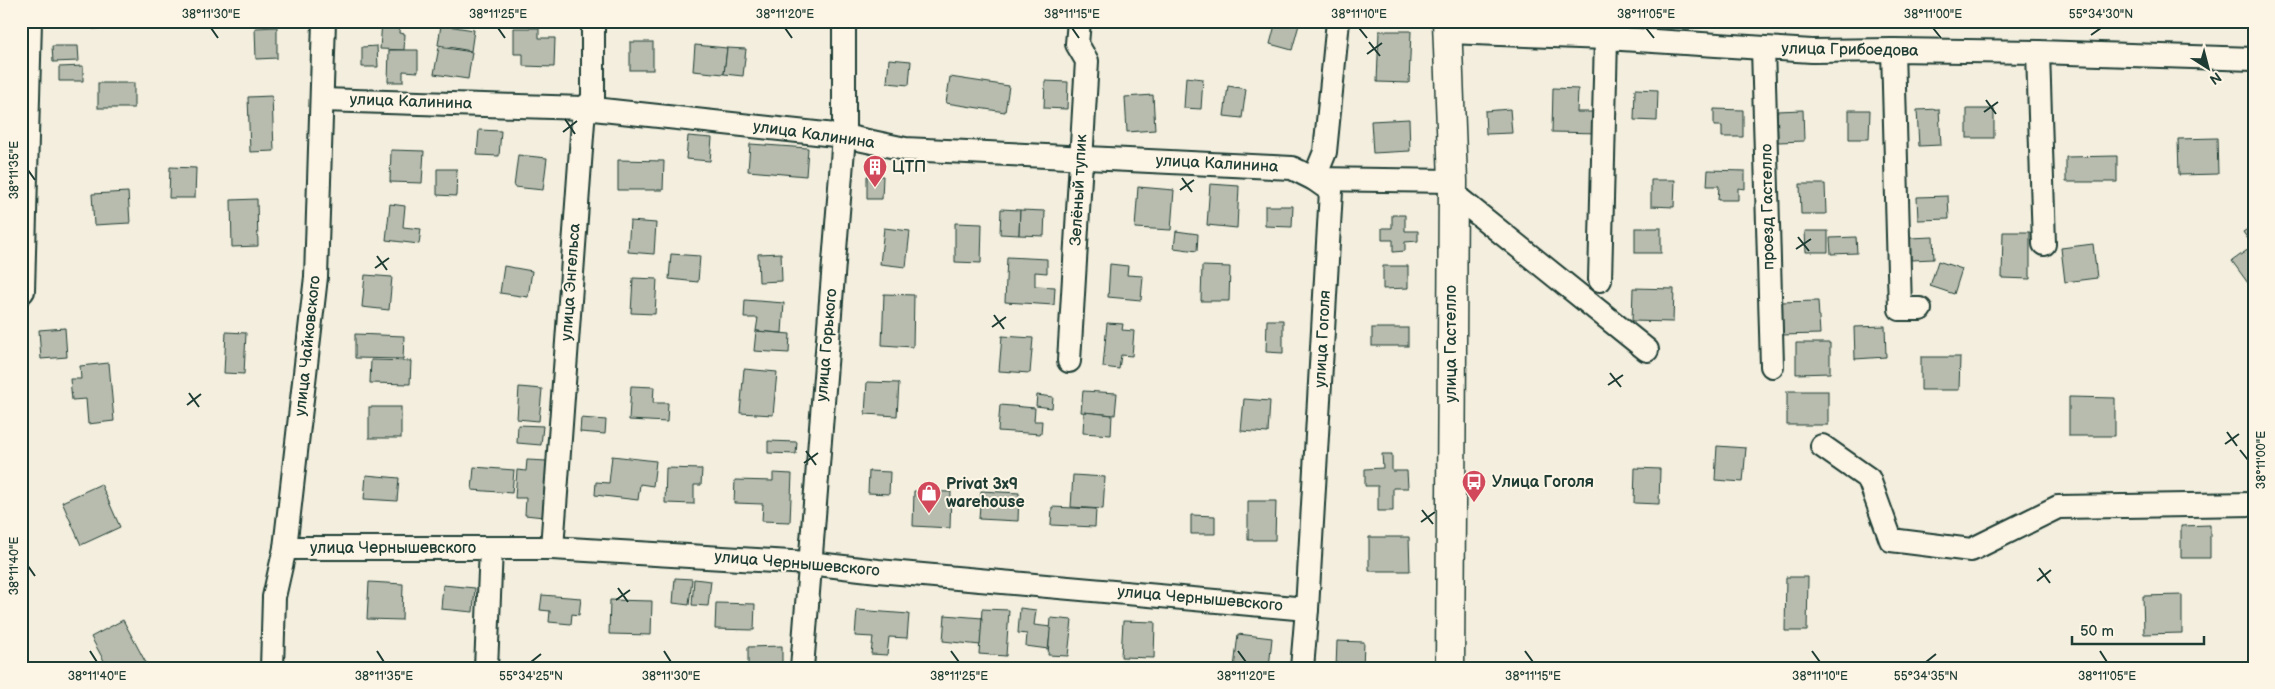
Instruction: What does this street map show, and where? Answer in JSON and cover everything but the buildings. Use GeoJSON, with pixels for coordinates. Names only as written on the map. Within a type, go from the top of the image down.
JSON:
{"type":"FeatureCollection","features":[{"type":"Feature","properties":{"kind":"main road","name":"улица Гастелло"},"geometry":{"type":"LineString","coordinates":[[1448,27],[1452,187],[1450,668]]}},
{"type":"Feature","properties":{"kind":"street"},"geometry":{"type":"LineString","coordinates":[[22,292],[25,77],[30,21]]}},
{"type":"Feature","properties":{"kind":"street","name":"улица Чайковского"},"geometry":{"type":"LineString","coordinates":[[272,668],[274,597],[285,548],[316,278],[324,21]]}},
{"type":"Feature","properties":{"kind":"street","name":"улица Энгельса"},"geometry":{"type":"LineString","coordinates":[[552,548],[584,108],[593,100],[593,21]]}},
{"type":"Feature","properties":{"kind":"street","name":"улица Горького"},"geometry":{"type":"LineString","coordinates":[[802,668],[844,136],[844,21]]}},
{"type":"Feature","properties":{"kind":"street","name":"Зелёный тупик"},"geometry":{"type":"LineString","coordinates":[[1069,361],[1087,61],[1077,44],[1079,21]]}},
{"type":"Feature","properties":{"kind":"street"},"geometry":{"type":"LineString","coordinates":[[1314,178],[1325,152],[1338,21]]}},
{"type":"Feature","properties":{"kind":"street","name":"улица Грибоедова"},"geometry":{"type":"LineString","coordinates":[[1448,27],[1812,51],[2038,52],[2254,60]]}},
{"type":"Feature","properties":{"kind":"street"},"geometry":{"type":"LineString","coordinates":[[1600,280],[1606,38]]}},
{"type":"Feature","properties":{"kind":"street","name":"проезд Гастелло"},"geometry":{"type":"LineString","coordinates":[[1763,48],[1772,366]]}},
{"type":"Feature","properties":{"kind":"street"},"geometry":{"type":"LineString","coordinates":[[1893,50],[1900,309],[1920,309]]}},
{"type":"Feature","properties":{"kind":"street"},"geometry":{"type":"LineString","coordinates":[[2038,52],[2044,244]]}},
{"type":"Feature","properties":{"kind":"street","name":"улица Калинина"},"geometry":{"type":"LineString","coordinates":[[322,100],[584,108],[844,136],[905,149],[1292,168],[1314,178],[1452,187]]}},
{"type":"Feature","properties":{"kind":"street","name":"улица Гоголя"},"geometry":{"type":"LineString","coordinates":[[1302,668],[1331,191],[1314,178]]}},
{"type":"Feature","properties":{"kind":"street"},"geometry":{"type":"LineString","coordinates":[[1452,187],[1647,350]]}},
{"type":"Feature","properties":{"kind":"street"},"geometry":{"type":"LineString","coordinates":[[1822,446],[1869,479],[1892,540],[1971,550],[2058,507],[2254,504]]}},
{"type":"Feature","properties":{"kind":"street","name":"улица Чернышевского"},"geometry":{"type":"LineString","coordinates":[[285,548],[552,548],[809,563],[878,571],[1307,609]]}},
{"type":"Feature","properties":{"kind":"street"},"geometry":{"type":"LineString","coordinates":[[486,668],[491,548]]}},
{"type":"Feature","properties":{"kind":"place","name":"ЦТП"},"geometry":{"type":"Point","coordinates":[875,188]}},
{"type":"Feature","properties":{"kind":"place","name":"Улица Гоголя"},"geometry":{"type":"Point","coordinates":[1474,503]}},
{"type":"Feature","properties":{"kind":"place","name":"Privat 3x9 warehouse"},"geometry":{"type":"Point","coordinates":[929,514]}}]}
